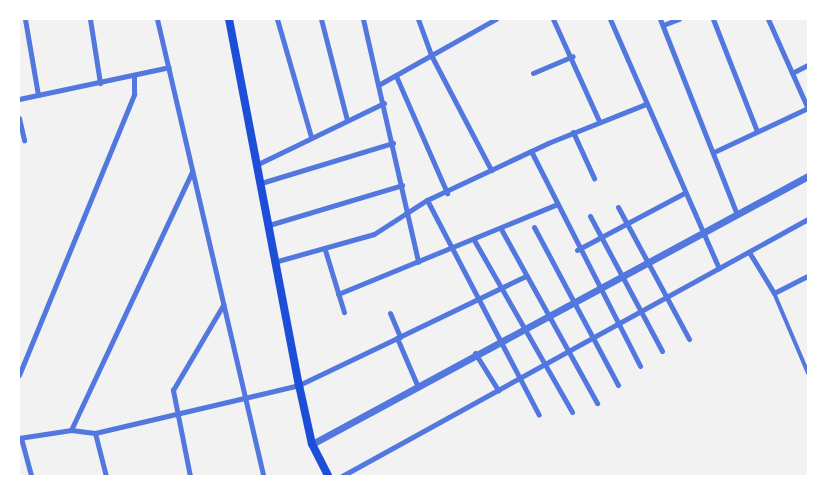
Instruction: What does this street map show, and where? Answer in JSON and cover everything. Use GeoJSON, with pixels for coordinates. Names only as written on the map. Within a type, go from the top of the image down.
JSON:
{"type":"FeatureCollection","features":[{"type":"Feature","properties":{"kind":"main road"},"geometry":{"type":"LineString","coordinates":[[229,19],[258,164],[269,225],[273,262],[312,444],[328,476]]}},
{"type":"Feature","properties":{"kind":"street"},"geometry":{"type":"LineString","coordinates":[[25,19],[38,95]]}},
{"type":"Feature","properties":{"kind":"street"},"geometry":{"type":"LineString","coordinates":[[90,19],[100,83]]}},
{"type":"Feature","properties":{"kind":"street"},"geometry":{"type":"LineString","coordinates":[[157,19],[263,476]]}},
{"type":"Feature","properties":{"kind":"street"},"geometry":{"type":"LineString","coordinates":[[277,19],[311,136]]}},
{"type":"Feature","properties":{"kind":"street"},"geometry":{"type":"LineString","coordinates":[[321,19],[347,120]]}},
{"type":"Feature","properties":{"kind":"street"},"geometry":{"type":"LineString","coordinates":[[363,19],[380,84],[418,262]]}},
{"type":"Feature","properties":{"kind":"street"},"geometry":{"type":"LineString","coordinates":[[418,19],[431,56],[491,170]]}},
{"type":"Feature","properties":{"kind":"street"},"geometry":{"type":"LineString","coordinates":[[482,19],[484,26]]}},
{"type":"Feature","properties":{"kind":"street"},"geometry":{"type":"LineString","coordinates":[[380,84],[496,19]]}},
{"type":"Feature","properties":{"kind":"street"},"geometry":{"type":"LineString","coordinates":[[553,19],[573,56],[599,122]]}},
{"type":"Feature","properties":{"kind":"street"},"geometry":{"type":"LineString","coordinates":[[610,19],[684,193],[719,268]]}},
{"type":"Feature","properties":{"kind":"street"},"geometry":{"type":"LineString","coordinates":[[660,19],[716,151],[736,212]]}},
{"type":"Feature","properties":{"kind":"street"},"geometry":{"type":"LineString","coordinates":[[663,25],[679,19]]}},
{"type":"Feature","properties":{"kind":"street"},"geometry":{"type":"LineString","coordinates":[[713,19],[756,129]]}},
{"type":"Feature","properties":{"kind":"street"},"geometry":{"type":"LineString","coordinates":[[716,151],[756,129],[808,109],[768,19]]}},
{"type":"Feature","properties":{"kind":"street"},"geometry":{"type":"LineString","coordinates":[[533,73],[573,56]]}},
{"type":"Feature","properties":{"kind":"street"},"geometry":{"type":"LineString","coordinates":[[792,73],[808,65]]}},
{"type":"Feature","properties":{"kind":"street"},"geometry":{"type":"LineString","coordinates":[[19,99],[169,67]]}},
{"type":"Feature","properties":{"kind":"street"},"geometry":{"type":"LineString","coordinates":[[19,375],[134,94],[134,76]]}},
{"type":"Feature","properties":{"kind":"street"},"geometry":{"type":"LineString","coordinates":[[396,76],[447,193]]}},
{"type":"Feature","properties":{"kind":"street"},"geometry":{"type":"LineString","coordinates":[[258,164],[311,136],[384,103]]}},
{"type":"Feature","properties":{"kind":"street"},"geometry":{"type":"LineString","coordinates":[[273,262],[325,250],[392,227],[427,200],[447,193],[491,170],[573,132],[646,104]]}},
{"type":"Feature","properties":{"kind":"street"},"geometry":{"type":"LineString","coordinates":[[19,118],[24,140]]}},
{"type":"Feature","properties":{"kind":"street"},"geometry":{"type":"LineString","coordinates":[[573,132],[594,178]]}},
{"type":"Feature","properties":{"kind":"street"},"geometry":{"type":"LineString","coordinates":[[261,183],[393,143]]}},
{"type":"Feature","properties":{"kind":"street"},"geometry":{"type":"LineString","coordinates":[[531,151],[577,250],[640,366]]}},
{"type":"Feature","properties":{"kind":"street"},"geometry":{"type":"LineString","coordinates":[[71,430],[192,171]]}},
{"type":"Feature","properties":{"kind":"street"},"geometry":{"type":"LineString","coordinates":[[312,444],[621,274],[736,212],[808,176]]}},
{"type":"Feature","properties":{"kind":"street"},"geometry":{"type":"LineString","coordinates":[[269,225],[402,184]]}},
{"type":"Feature","properties":{"kind":"street"},"geometry":{"type":"LineString","coordinates":[[577,250],[625,222],[684,193]]}},
{"type":"Feature","properties":{"kind":"street"},"geometry":{"type":"LineString","coordinates":[[427,200],[476,301],[539,415]]}},
{"type":"Feature","properties":{"kind":"street"},"geometry":{"type":"LineString","coordinates":[[338,294],[451,250],[555,205]]}},
{"type":"Feature","properties":{"kind":"street"},"geometry":{"type":"LineString","coordinates":[[618,207],[689,339]]}},
{"type":"Feature","properties":{"kind":"street"},"geometry":{"type":"LineString","coordinates":[[590,216],[662,351]]}},
{"type":"Feature","properties":{"kind":"street"},"geometry":{"type":"LineString","coordinates":[[342,476],[808,219]]}},
{"type":"Feature","properties":{"kind":"street"},"geometry":{"type":"LineString","coordinates":[[534,227],[618,385]]}},
{"type":"Feature","properties":{"kind":"street"},"geometry":{"type":"LineString","coordinates":[[501,229],[566,353],[597,403]]}},
{"type":"Feature","properties":{"kind":"street"},"geometry":{"type":"LineString","coordinates":[[474,240],[522,328],[572,412]]}},
{"type":"Feature","properties":{"kind":"street"},"geometry":{"type":"LineString","coordinates":[[325,250],[344,312]]}},
{"type":"Feature","properties":{"kind":"street"},"geometry":{"type":"LineString","coordinates":[[749,252],[774,292],[808,373]]}},
{"type":"Feature","properties":{"kind":"street"},"geometry":{"type":"LineString","coordinates":[[31,476],[20,438],[71,430],[95,433],[300,386],[502,290],[526,276]]}},
{"type":"Feature","properties":{"kind":"street"},"geometry":{"type":"LineString","coordinates":[[774,292],[808,276]]}},
{"type":"Feature","properties":{"kind":"street"},"geometry":{"type":"LineString","coordinates":[[190,476],[176,415],[173,390],[223,305]]}},
{"type":"Feature","properties":{"kind":"street"},"geometry":{"type":"LineString","coordinates":[[390,313],[418,387]]}},
{"type":"Feature","properties":{"kind":"street"},"geometry":{"type":"LineString","coordinates":[[475,353],[498,390]]}},
{"type":"Feature","properties":{"kind":"street"},"geometry":{"type":"LineString","coordinates":[[95,433],[106,476]]}}]}
